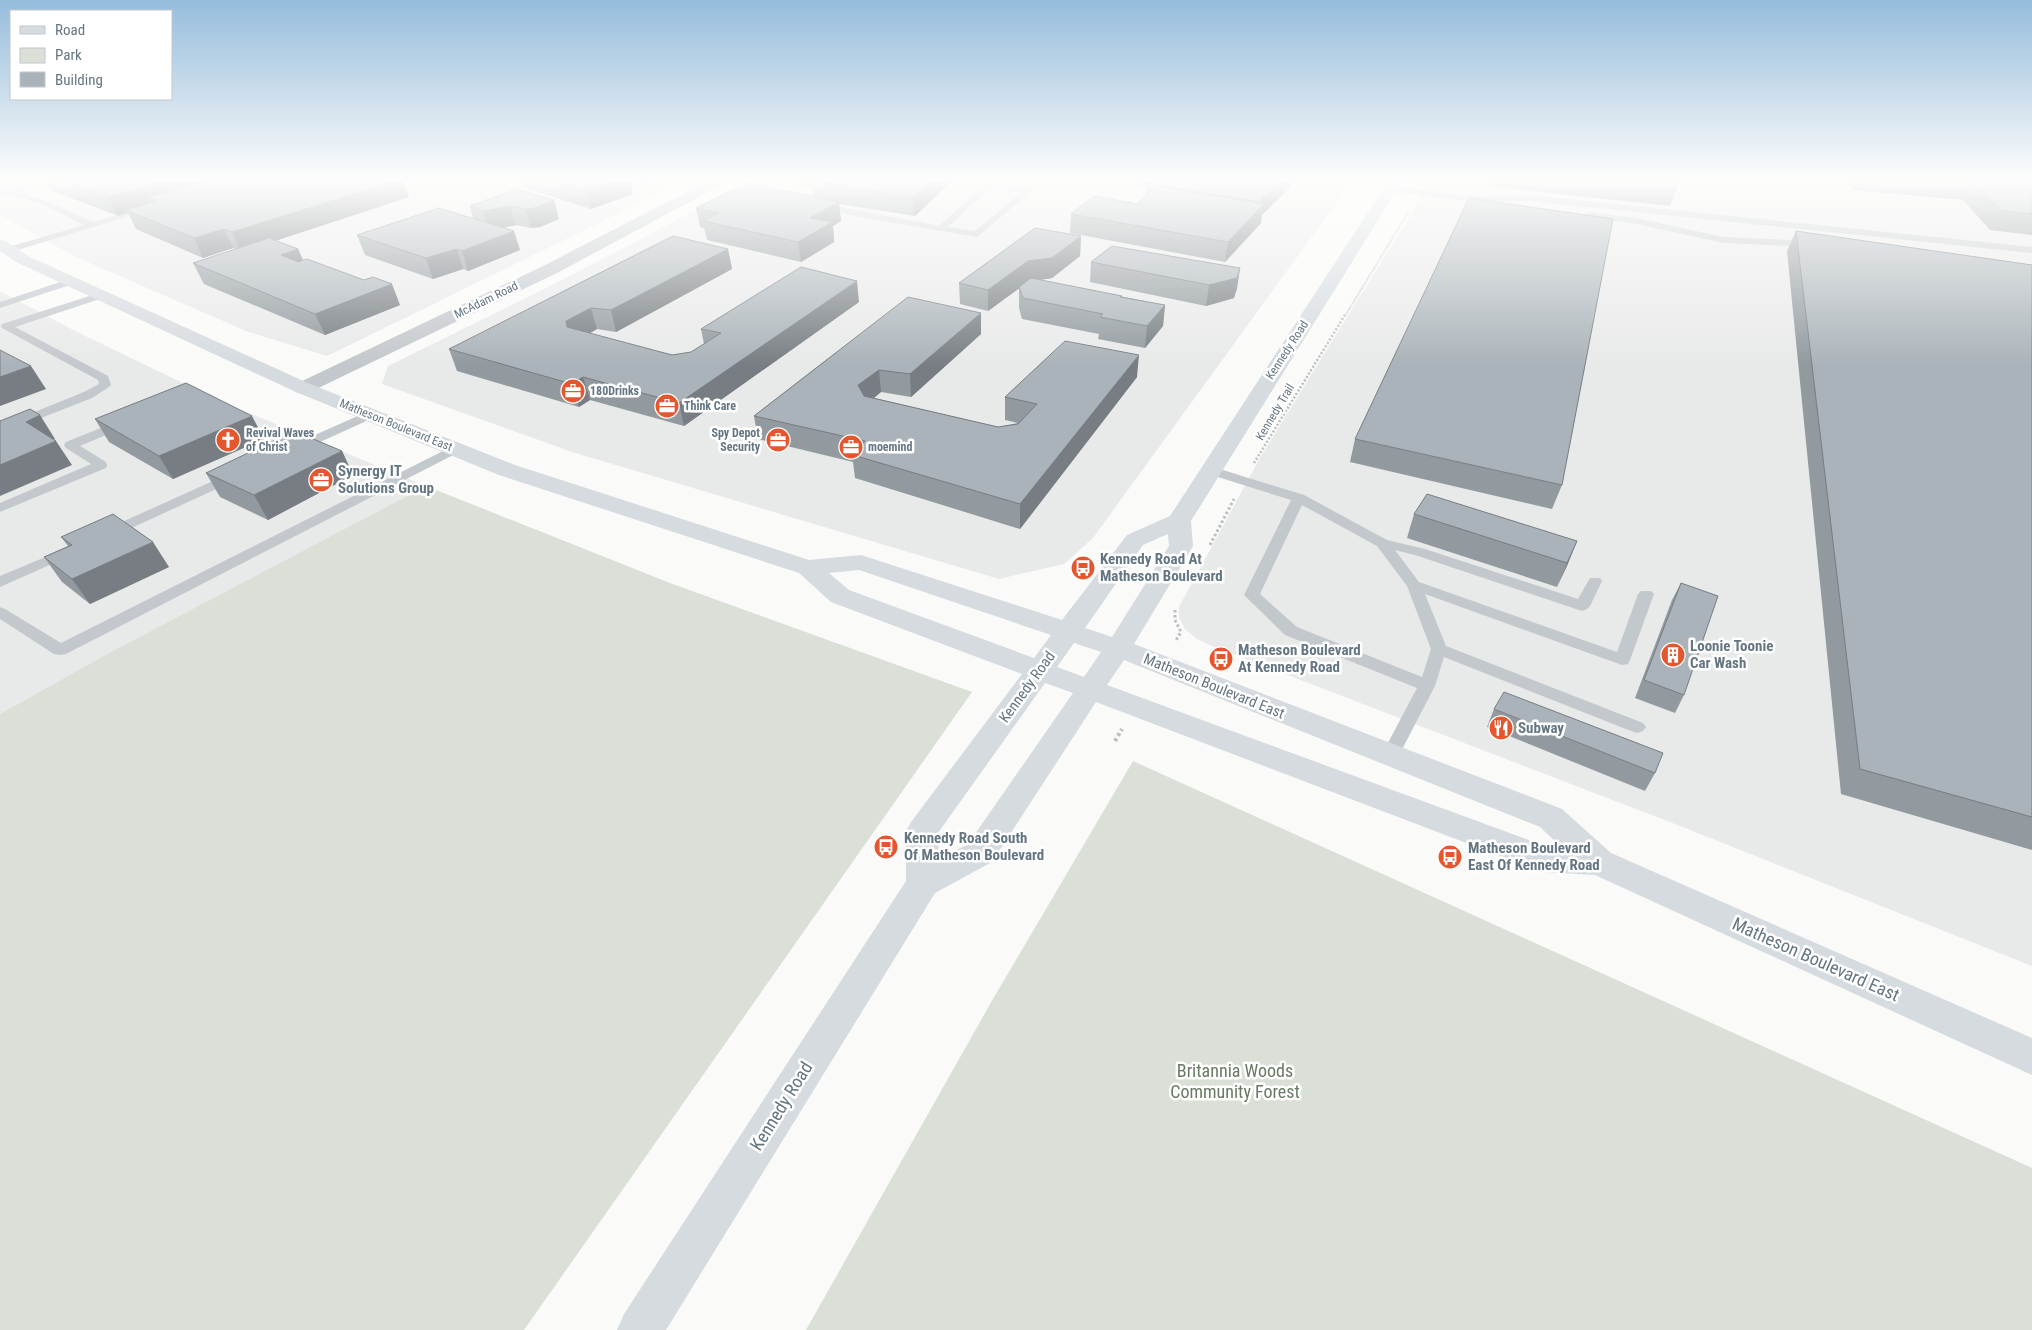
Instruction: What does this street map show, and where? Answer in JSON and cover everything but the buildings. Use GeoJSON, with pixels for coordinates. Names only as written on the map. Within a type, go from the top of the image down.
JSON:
{"type":"FeatureCollection","features":[{"type":"Feature","properties":{"kind":"street","name":"McAdam Road"},"geometry":{"type":"LineString","coordinates":[[303,388],[601,242]]}},
{"type":"Feature","properties":{"kind":"street","name":"Kennedy Road"},"geometry":{"type":"LineString","coordinates":[[640,1330],[922,883],[922,831],[1135,540],[1178,522],[1356,242]]}},
{"type":"Feature","properties":{"kind":"street","name":"Matheson Boulevard East"},"geometry":{"type":"LineString","coordinates":[[4,247],[22,259],[303,388],[507,470],[808,568],[840,596],[1544,860],[1599,862]]}},
{"type":"Feature","properties":{"kind":"street"},"geometry":{"type":"LineString","coordinates":[[922,883],[980,854],[1091,690],[1181,546],[1178,522]]}},
{"type":"Feature","properties":{"kind":"street","name":"Matheson Boulevard East"},"geometry":{"type":"LineString","coordinates":[[808,568],[861,562],[1118,648],[1551,818],[1599,862],[2032,1057]]}},
{"type":"Feature","properties":{"kind":"lane"},"geometry":{"type":"LineString","coordinates":[[4,247],[25,242]]}},
{"type":"Feature","properties":{"kind":"lane"},"geometry":{"type":"LineString","coordinates":[[1787,242],[1826,246]]}},
{"type":"Feature","properties":{"kind":"lane"},"geometry":{"type":"LineString","coordinates":[[1955,242],[2032,250]]}},
{"type":"Feature","properties":{"kind":"lane"},"geometry":{"type":"LineString","coordinates":[[0,305],[72,282]]}},
{"type":"Feature","properties":{"kind":"lane"},"geometry":{"type":"LineString","coordinates":[[3,327],[102,295]]}},
{"type":"Feature","properties":{"kind":"lane"},"geometry":{"type":"LineString","coordinates":[[0,430],[88,395],[105,385],[104,378],[3,327]]}},
{"type":"Feature","properties":{"kind":"lane"},"geometry":{"type":"LineString","coordinates":[[283,454],[369,414]]}},
{"type":"Feature","properties":{"kind":"lane"},"geometry":{"type":"LineString","coordinates":[[0,508],[101,464],[70,445],[138,416]]}},
{"type":"Feature","properties":{"kind":"lane"},"geometry":{"type":"LineString","coordinates":[[0,612],[60,650],[455,449]]}},
{"type":"Feature","properties":{"kind":"lane"},"geometry":{"type":"LineString","coordinates":[[97,538],[248,470]]}},
{"type":"Feature","properties":{"kind":"lane"},"geometry":{"type":"LineString","coordinates":[[1210,470],[1299,498],[1382,543],[1420,552],[1582,606],[1595,581]]}},
{"type":"Feature","properties":{"kind":"lane"},"geometry":{"type":"LineString","coordinates":[[1299,498],[1252,595],[1291,631],[1427,686]]}},
{"type":"Feature","properties":{"kind":"lane"},"geometry":{"type":"LineString","coordinates":[[1382,543],[1414,585],[1439,649],[1427,686],[1390,756]]}},
{"type":"Feature","properties":{"kind":"lane"},"geometry":{"type":"LineString","coordinates":[[0,582],[80,546]]}},
{"type":"Feature","properties":{"kind":"lane"},"geometry":{"type":"LineString","coordinates":[[1414,585],[1622,660],[1646,594]]}},
{"type":"Feature","properties":{"kind":"lane"},"geometry":{"type":"LineString","coordinates":[[1439,649],[1636,727]]}},
{"type":"Feature","properties":{"kind":"path","name":"Kennedy Trail"},"geometry":{"type":"LineString","coordinates":[[1207,550],[1244,480],[1390,242]]}},
{"type":"Feature","properties":{"kind":"path"},"geometry":{"type":"LineString","coordinates":[[1176,608],[1175,620],[1181,632],[1178,638]]}},
{"type":"Feature","properties":{"kind":"shaded area"},"geometry":{"type":"Polygon","coordinates":[[[49,242],[560,242],[327,356],[246,331],[76,257],[49,242]]]}},
{"type":"Feature","properties":{"kind":"shaded area"},"geometry":{"type":"Polygon","coordinates":[[[635,242],[1308,242],[1093,538],[1064,564],[999,579],[572,452],[382,384],[388,366],[635,242]]]}},
{"type":"Feature","properties":{"kind":"shaded area"},"geometry":{"type":"Polygon","coordinates":[[[1394,242],[2032,242],[2032,966],[1675,824],[1197,639],[1185,629],[1179,618],[1179,607],[1261,456],[1394,242]]]}},
{"type":"Feature","properties":{"kind":"shaded area"},"geometry":{"type":"Polygon","coordinates":[[[0,291],[75,331],[220,401],[426,486],[109,653],[0,714],[0,291]]]}},
{"type":"Feature","properties":{"kind":"green space"},"geometry":{"type":"Polygon","coordinates":[[[426,486],[670,583],[972,692],[524,1330],[0,1330],[0,714],[109,653],[426,486]]]}},
{"type":"Feature","properties":{"kind":"green space","name":"Britannia Woods Community Forest"},"geometry":{"type":"Polygon","coordinates":[[[1133,761],[2032,1168],[2032,1330],[806,1330],[993,999],[1133,761]]]}},
{"type":"Feature","properties":{"kind":"place","name":"180Drinks"},"geometry":{"type":"Point","coordinates":[573,391]}},
{"type":"Feature","properties":{"kind":"place","name":"Think Care"},"geometry":{"type":"Point","coordinates":[667,406]}},
{"type":"Feature","properties":{"kind":"place","name":"Revival Waves of Christ"},"geometry":{"type":"Point","coordinates":[228,440]}},
{"type":"Feature","properties":{"kind":"place","name":"Spy Depot Security"},"geometry":{"type":"Point","coordinates":[778,440]}},
{"type":"Feature","properties":{"kind":"place","name":"moemind"},"geometry":{"type":"Point","coordinates":[851,447]}},
{"type":"Feature","properties":{"kind":"place","name":"Synergy IT Solutions Group"},"geometry":{"type":"Point","coordinates":[321,480]}},
{"type":"Feature","properties":{"kind":"place","name":"Kennedy Road At Matheson Boulevard"},"geometry":{"type":"Point","coordinates":[1083,568]}},
{"type":"Feature","properties":{"kind":"place","name":"Loonie Toonie Car Wash"},"geometry":{"type":"Point","coordinates":[1673,655]}},
{"type":"Feature","properties":{"kind":"place","name":"Matheson Boulevard At Kennedy Road"},"geometry":{"type":"Point","coordinates":[1221,659]}},
{"type":"Feature","properties":{"kind":"place","name":"Subway"},"geometry":{"type":"Point","coordinates":[1501,728]}},
{"type":"Feature","properties":{"kind":"place","name":"Kennedy Road South Of Matheson Boulevard"},"geometry":{"type":"Point","coordinates":[886,847]}},
{"type":"Feature","properties":{"kind":"place","name":"Matheson Boulevard East Of Kennedy Road"},"geometry":{"type":"Point","coordinates":[1450,857]}}]}
